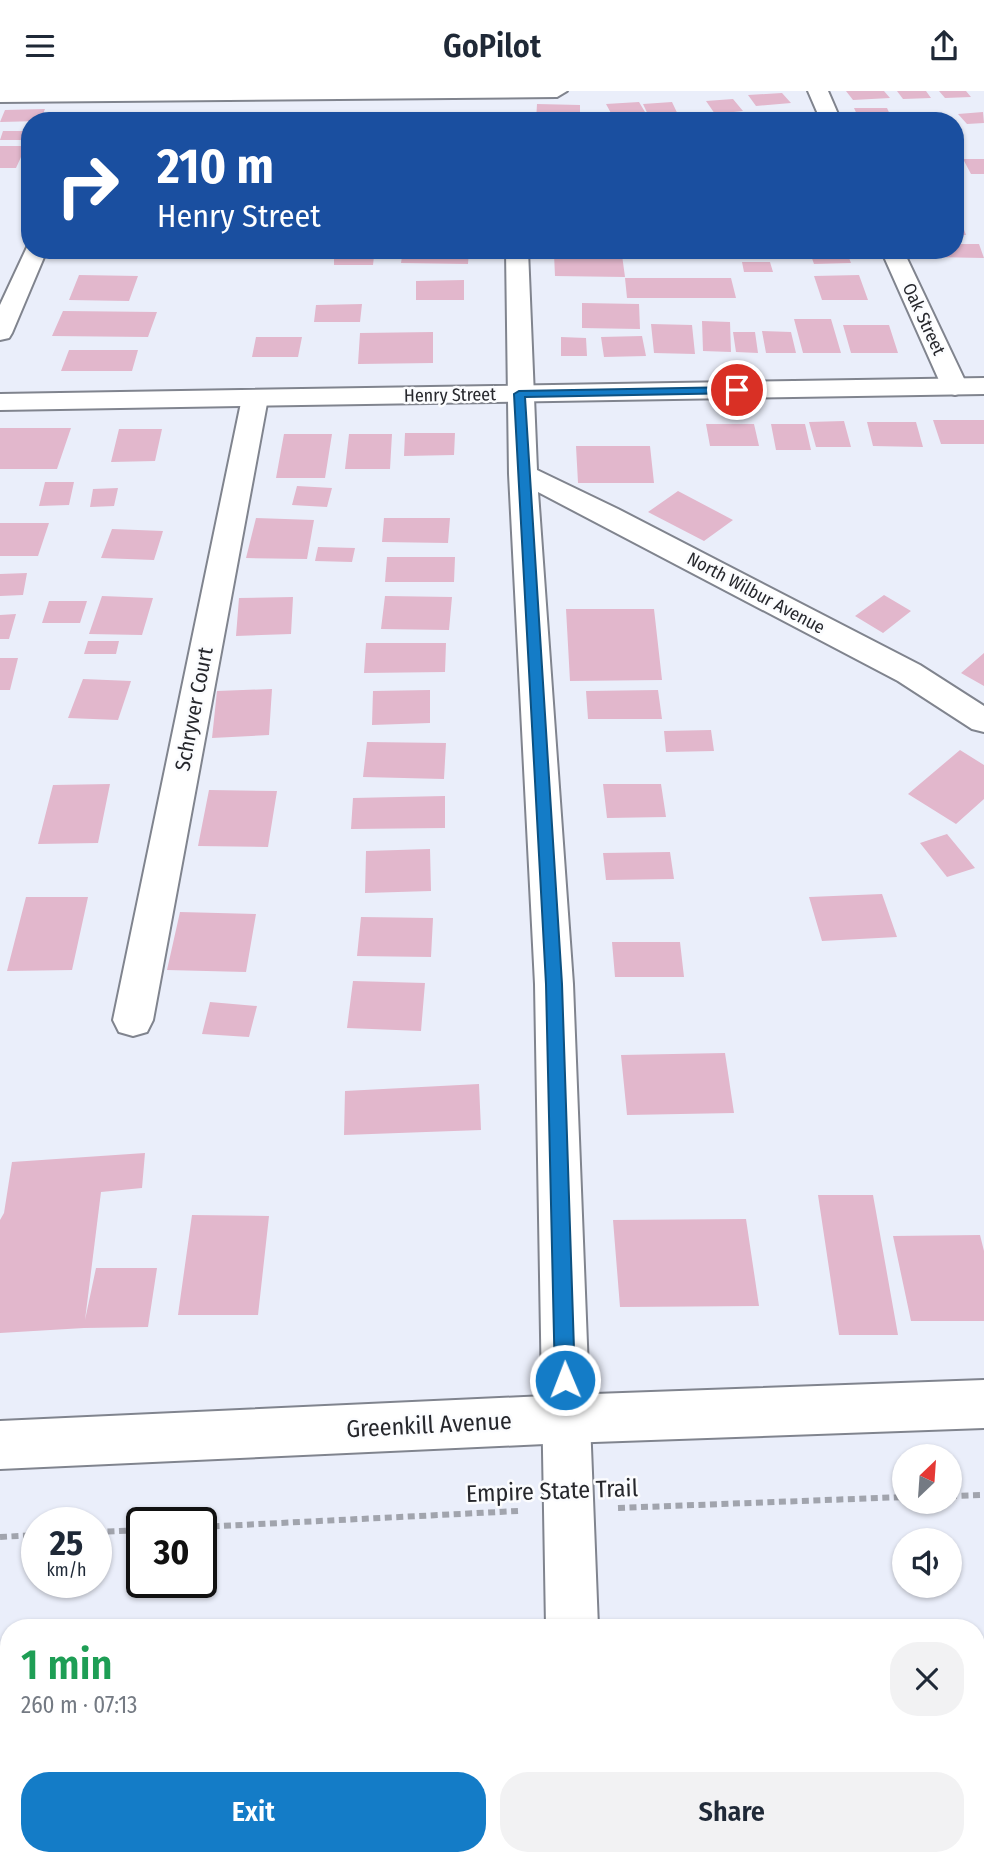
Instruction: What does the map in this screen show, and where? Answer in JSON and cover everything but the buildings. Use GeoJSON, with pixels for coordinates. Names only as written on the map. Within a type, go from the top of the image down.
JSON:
{"type":"FeatureCollection","features":[{"type":"Feature","properties":{"kind":"street"},"geometry":{"type":"LineString","coordinates":[[0,96],[104,94],[514,98],[557,91]]}},
{"type":"Feature","properties":{"kind":"street"},"geometry":{"type":"LineString","coordinates":[[818,91],[827,112]]}},
{"type":"Feature","properties":{"kind":"street"},"geometry":{"type":"LineString","coordinates":[[96,112],[104,94]]}},
{"type":"Feature","properties":{"kind":"street"},"geometry":{"type":"LineString","coordinates":[[0,333],[32,259]]}},
{"type":"Feature","properties":{"kind":"street"},"geometry":{"type":"LineString","coordinates":[[517,259],[523,474],[554,984],[572,1619]]}},
{"type":"Feature","properties":{"kind":"street","name":"Oak Street"},"geometry":{"type":"LineString","coordinates":[[896,259],[956,387]]}},
{"type":"Feature","properties":{"kind":"street","name":"Henry Street"},"geometry":{"type":"LineString","coordinates":[[0,402],[984,386]]}},
{"type":"Feature","properties":{"kind":"street","name":"Schryver Court"},"geometry":{"type":"LineString","coordinates":[[133,1020],[255,398]]}},
{"type":"Feature","properties":{"kind":"street","name":"North Wilbur Avenue"},"geometry":{"type":"LineString","coordinates":[[523,474],[608,515],[909,673],[984,721]]}},
{"type":"Feature","properties":{"kind":"street","name":"Greenkill Avenue"},"geometry":{"type":"LineString","coordinates":[[0,1445],[566,1419],[984,1404]]}},
{"type":"Feature","properties":{"kind":"path"},"geometry":{"type":"LineString","coordinates":[[962,1496],[984,1495]]}},
{"type":"Feature","properties":{"kind":"path","name":"Empire State Trail"},"geometry":{"type":"LineString","coordinates":[[217,1526],[892,1498]]}},
{"type":"Feature","properties":{"kind":"path"},"geometry":{"type":"LineString","coordinates":[[0,1537],[21,1536]]}},
{"type":"Feature","properties":{"kind":"route"},"geometry":{"type":"LineString","coordinates":[[565,1380],[554,984],[519,394],[737,390]]}}]}
